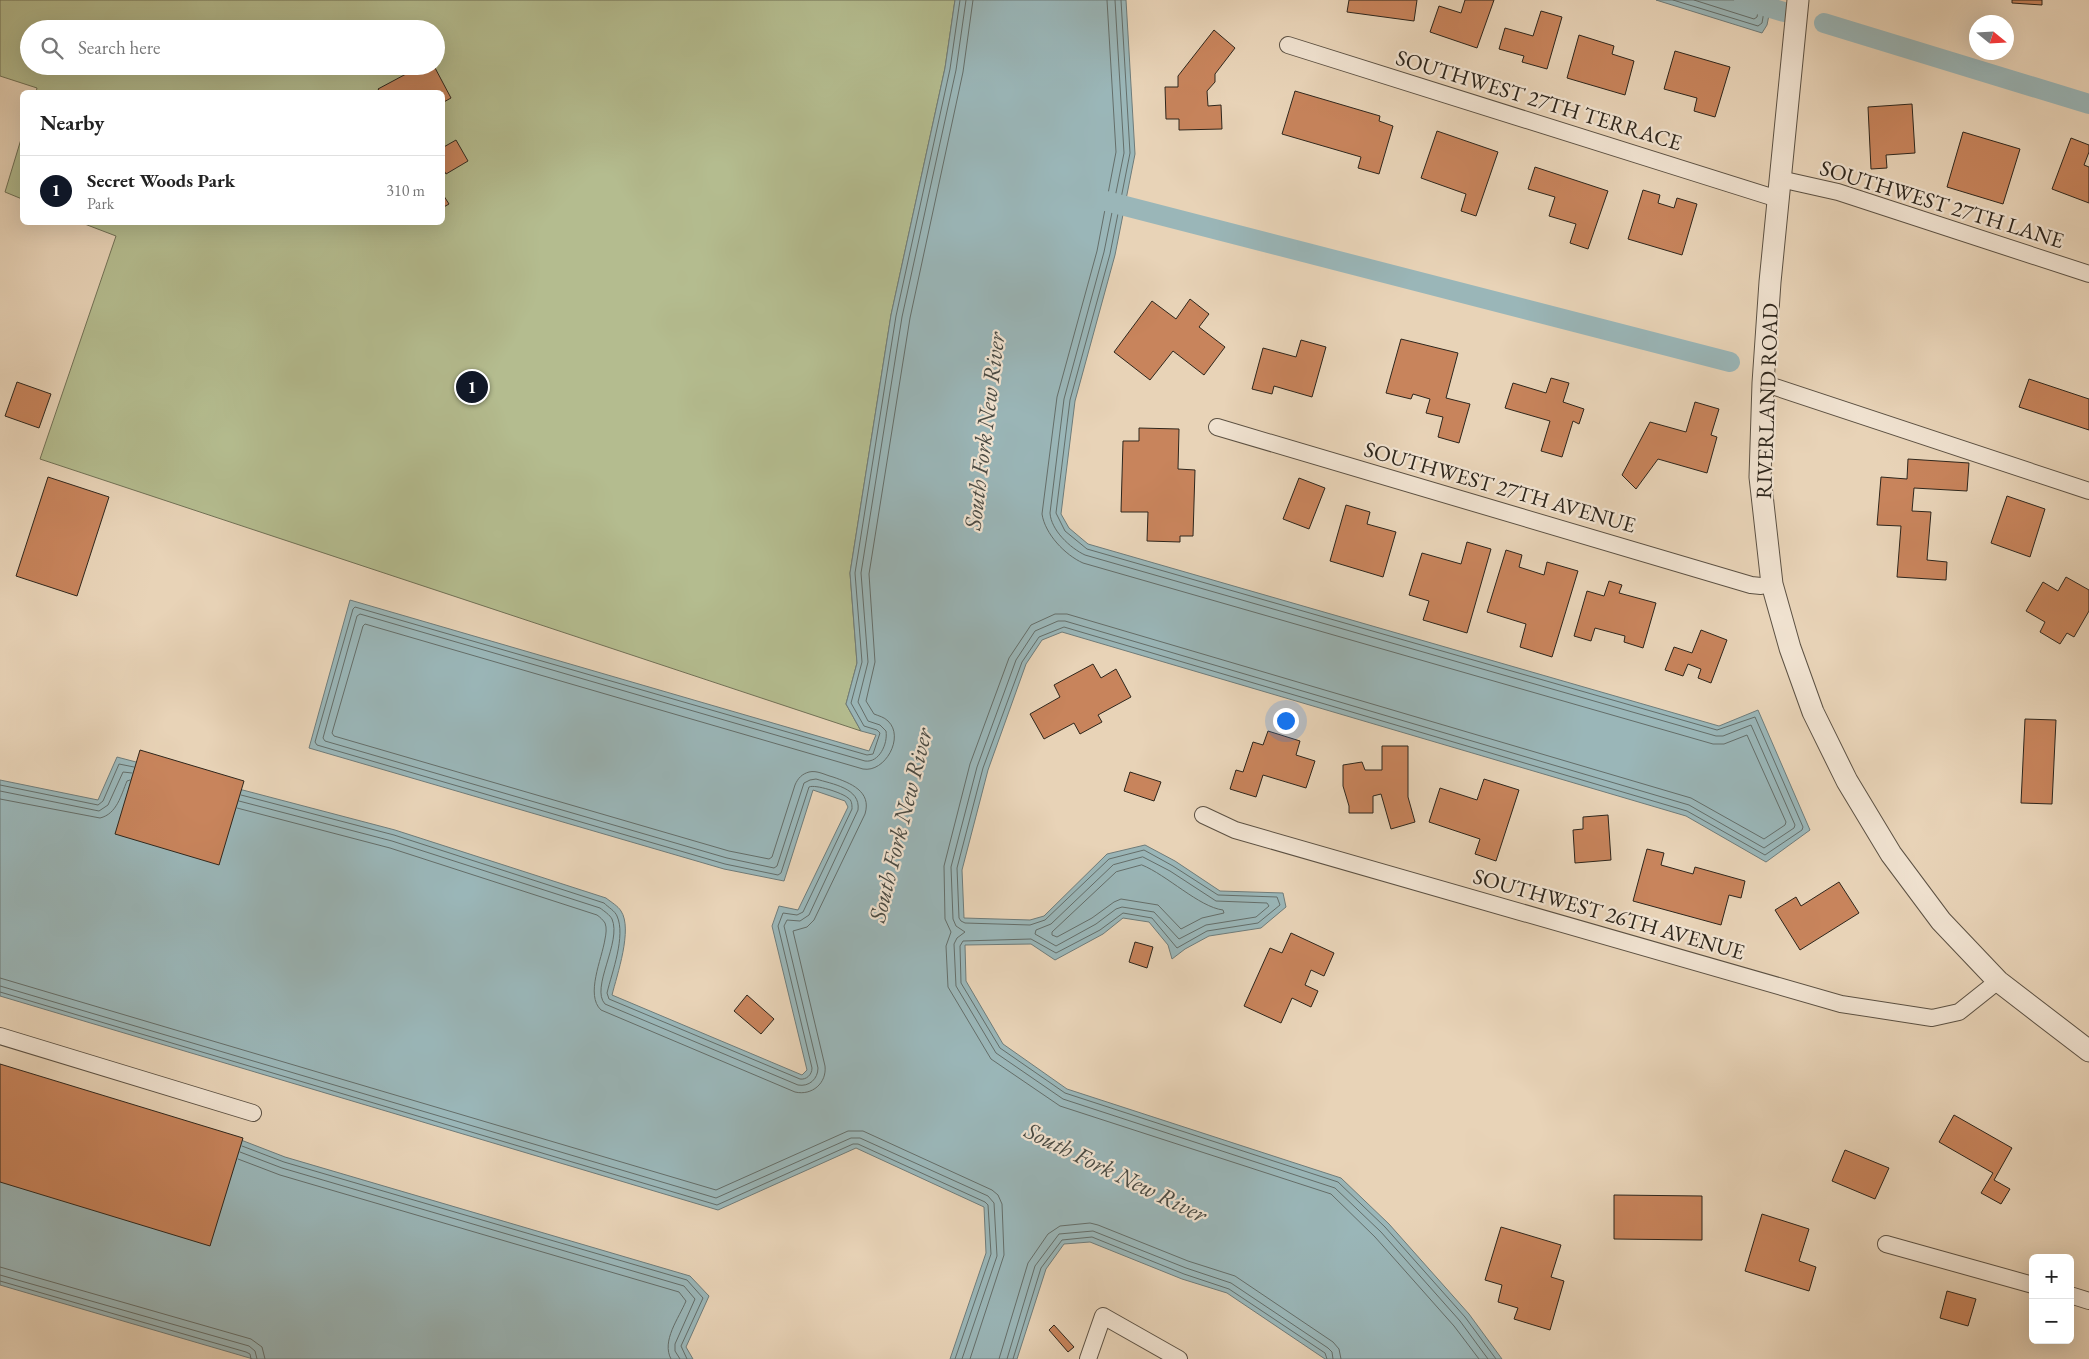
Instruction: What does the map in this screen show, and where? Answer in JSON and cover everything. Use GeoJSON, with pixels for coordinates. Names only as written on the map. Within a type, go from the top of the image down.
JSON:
{"type":"FeatureCollection","features":[{"type":"Feature","properties":{"kind":"street","name":"RIVERLAND ROAD"},"geometry":{"type":"LineString","coordinates":[[1798,0],[1779,189],[1763,383],[1760,476],[1772,584],[1790,648],[1813,712],[1847,781],[1891,854],[1941,921],[1998,981],[2089,1051]]}},
{"type":"Feature","properties":{"kind":"street","name":"SOUTHWEST 27TH TERRACE"},"geometry":{"type":"LineString","coordinates":[[1288,45],[1779,189]]}},
{"type":"Feature","properties":{"kind":"street","name":"SOUTHWEST 27TH LANE"},"geometry":{"type":"LineString","coordinates":[[1779,189],[1838,192],[2089,274]]}},
{"type":"Feature","properties":{"kind":"street"},"geometry":{"type":"LineString","coordinates":[[1763,383],[2089,491]]}},
{"type":"Feature","properties":{"kind":"street","name":"SOUTHWEST 27TH AVENUE"},"geometry":{"type":"LineString","coordinates":[[1217,426],[1752,585],[1772,584]]}},
{"type":"Feature","properties":{"kind":"street","name":"SOUTHWEST 26TH AVENUE"},"geometry":{"type":"LineString","coordinates":[[1203,815],[1235,830],[1841,1004],[1932,1018],[1959,1012],[1998,981]]}},
{"type":"Feature","properties":{"kind":"street"},"geometry":{"type":"LineString","coordinates":[[0,1036],[253,1113]]}},
{"type":"Feature","properties":{"kind":"street"},"geometry":{"type":"LineString","coordinates":[[1886,1244],[2029,1284]]}},
{"type":"Feature","properties":{"kind":"street"},"geometry":{"type":"LineString","coordinates":[[2074,1296],[2089,1301]]}},
{"type":"Feature","properties":{"kind":"street"},"geometry":{"type":"LineString","coordinates":[[1088,1359],[1103,1316],[1178,1359]]}},
{"type":"Feature","properties":{"kind":"green space"},"geometry":{"type":"Polygon","coordinates":[[[0,0],[955,0],[945,68],[891,315],[850,573],[857,663],[846,704],[861,731],[40,459],[116,236],[87,225],[445,225],[445,90],[36,90],[37,88],[0,76],[0,0]]]}},
{"type":"Feature","properties":{"kind":"green space"},"geometry":{"type":"Polygon","coordinates":[[[20,143],[20,198],[5,192],[20,143]]]}},
{"type":"Feature","properties":{"kind":"water","name":"South Fork New River"},"geometry":{"type":"Polygon","coordinates":[[[955,0],[1126,0],[1135,154],[1115,255],[1075,401],[1061,514],[1069,528],[1088,544],[1719,726],[1758,710],[1810,830],[1766,862],[1686,816],[1062,632],[1042,640],[1026,664],[988,770],[962,870],[964,918],[1030,920],[1044,916],[1107,854],[1145,845],[1175,861],[1220,891],[1283,893],[1286,907],[1261,928],[1209,936],[1185,949],[1172,959],[1168,945],[1149,922],[1123,918],[1103,934],[1055,960],[1031,944],[965,945],[966,981],[1003,1044],[1067,1089],[1341,1178],[1389,1224],[1469,1314],[1502,1359],[1325,1359],[1227,1293],[1182,1279],[1090,1242],[1064,1244],[1046,1269],[1017,1359],[950,1359],[986,1253],[984,1207],[856,1148],[718,1210],[0,996],[0,780],[98,800],[117,757],[395,830],[606,898],[621,911],[625,929],[623,952],[612,995],[802,1075],[807,1070],[772,926],[779,906],[798,910],[848,807],[845,801],[813,790],[784,881],[724,869],[309,748],[350,600],[869,751],[876,735],[861,731],[846,704],[857,663],[850,573],[891,315],[945,68],[955,0]]]}},
{"type":"Feature","properties":{"kind":"water"},"geometry":{"type":"Polygon","coordinates":[[[1656,0],[1772,0],[1767,25],[1762,33],[1656,0]]]}},
{"type":"Feature","properties":{"kind":"water"},"geometry":{"type":"Polygon","coordinates":[[[0,1067],[241,1140],[285,1157],[690,1276],[709,1296],[686,1347],[693,1359],[253,1359],[0,1285],[0,1067]]]}},
{"type":"Feature","properties":{"kind":"building"},"geometry":{"type":"Polygon","coordinates":[[[1349,0],[1417,0],[1414,21],[1347,12],[1349,0]]]}},
{"type":"Feature","properties":{"kind":"building"},"geometry":{"type":"Polygon","coordinates":[[[1465,0],[1494,0],[1477,48],[1430,32],[1439,6],[1461,13],[1465,0]]]}},
{"type":"Feature","properties":{"kind":"building"},"geometry":{"type":"Polygon","coordinates":[[[2012,0],[2042,0],[2042,5],[2012,3],[2012,0]]]}},
{"type":"Feature","properties":{"kind":"building"},"geometry":{"type":"Polygon","coordinates":[[[1541,11],[1562,17],[1547,69],[1522,62],[1524,56],[1499,49],[1505,28],[1533,36],[1541,11]]]}},
{"type":"Feature","properties":{"kind":"building"},"geometry":{"type":"Polygon","coordinates":[[[1214,30],[1235,48],[1215,74],[1215,82],[1207,91],[1208,106],[1221,105],[1222,129],[1179,130],[1179,119],[1166,119],[1165,87],[1178,87],[1178,76],[1214,30]]]}},
{"type":"Feature","properties":{"kind":"building"},"geometry":{"type":"Polygon","coordinates":[[[1579,35],[1614,46],[1612,54],[1634,61],[1625,95],[1567,78],[1579,35]]]}},
{"type":"Feature","properties":{"kind":"building"},"geometry":{"type":"Polygon","coordinates":[[[1675,51],[1730,67],[1715,117],[1694,111],[1697,98],[1664,89],[1675,51]]]}},
{"type":"Feature","properties":{"kind":"building"},"geometry":{"type":"Polygon","coordinates":[[[404,75],[439,75],[451,98],[445,101],[445,90],[378,89],[404,75]]]}},
{"type":"Feature","properties":{"kind":"building"},"geometry":{"type":"Polygon","coordinates":[[[1295,91],[1380,116],[1379,121],[1393,126],[1379,174],[1358,168],[1361,157],[1282,134],[1295,91]]]}},
{"type":"Feature","properties":{"kind":"building"},"geometry":{"type":"Polygon","coordinates":[[[1912,104],[1915,153],[1886,155],[1887,168],[1871,169],[1868,107],[1912,104]]]}},
{"type":"Feature","properties":{"kind":"building"},"geometry":{"type":"Polygon","coordinates":[[[1437,131],[1498,152],[1476,216],[1461,211],[1466,194],[1421,178],[1437,131]]]}},
{"type":"Feature","properties":{"kind":"building"},"geometry":{"type":"Polygon","coordinates":[[[1963,132],[2020,149],[2003,204],[1947,187],[1963,132]]]}},
{"type":"Feature","properties":{"kind":"building"},"geometry":{"type":"Polygon","coordinates":[[[2071,138],[2089,145],[2089,152],[2084,165],[2089,167],[2089,203],[2052,189],[2071,138]]]}},
{"type":"Feature","properties":{"kind":"building"},"geometry":{"type":"Polygon","coordinates":[[[456,140],[468,161],[446,174],[445,172],[445,146],[456,140]]]}},
{"type":"Feature","properties":{"kind":"building"},"geometry":{"type":"Polygon","coordinates":[[[1535,167],[1608,191],[1588,249],[1570,243],[1576,224],[1549,216],[1555,197],[1528,189],[1535,167]]]}},
{"type":"Feature","properties":{"kind":"building"},"geometry":{"type":"Polygon","coordinates":[[[1643,190],[1660,195],[1658,203],[1674,208],[1677,198],[1697,204],[1682,255],[1628,239],[1643,190]]]}},
{"type":"Feature","properties":{"kind":"building"},"geometry":{"type":"Polygon","coordinates":[[[445,198],[449,204],[445,206],[445,198]]]}},
{"type":"Feature","properties":{"kind":"building"},"geometry":{"type":"Polygon","coordinates":[[[1190,299],[1209,314],[1199,327],[1225,347],[1204,375],[1173,351],[1150,380],[1114,352],[1152,301],[1176,319],[1190,299]]]}},
{"type":"Feature","properties":{"kind":"building"},"geometry":{"type":"Polygon","coordinates":[[[1401,339],[1458,353],[1446,398],[1470,404],[1459,443],[1438,437],[1443,417],[1426,413],[1430,399],[1413,394],[1411,399],[1386,393],[1401,339]]]}},
{"type":"Feature","properties":{"kind":"building"},"geometry":{"type":"Polygon","coordinates":[[[1301,340],[1326,347],[1312,397],[1274,386],[1272,394],[1252,389],[1263,348],[1296,357],[1301,340]]]}},
{"type":"Feature","properties":{"kind":"building"},"geometry":{"type":"Polygon","coordinates":[[[1551,378],[1569,383],[1563,402],[1584,409],[1579,424],[1573,421],[1562,457],[1541,451],[1550,421],[1505,408],[1513,383],[1546,393],[1551,378]]]}},
{"type":"Feature","properties":{"kind":"building"},"geometry":{"type":"Polygon","coordinates":[[[2029,379],[2089,399],[2089,430],[2019,407],[2029,379]]]}},
{"type":"Feature","properties":{"kind":"building"},"geometry":{"type":"Polygon","coordinates":[[[17,382],[51,394],[39,428],[5,416],[17,382]]]}},
{"type":"Feature","properties":{"kind":"building"},"geometry":{"type":"Polygon","coordinates":[[[1695,402],[1719,409],[1711,435],[1717,437],[1707,473],[1658,459],[1636,489],[1622,475],[1650,422],[1686,432],[1695,402]]]}},
{"type":"Feature","properties":{"kind":"building"},"geometry":{"type":"Polygon","coordinates":[[[1139,428],[1179,429],[1178,469],[1195,470],[1193,536],[1180,536],[1180,542],[1147,541],[1148,512],[1121,512],[1123,441],[1139,441],[1139,428]]]}},
{"type":"Feature","properties":{"kind":"building"},"geometry":{"type":"Polygon","coordinates":[[[1908,459],[1969,463],[1967,491],[1914,488],[1912,511],[1931,512],[1927,560],[1947,562],[1946,580],[1897,577],[1901,526],[1877,525],[1881,477],[1907,479],[1908,459]]]}},
{"type":"Feature","properties":{"kind":"building"},"geometry":{"type":"Polygon","coordinates":[[[48,477],[109,497],[77,596],[16,576],[48,477]]]}},
{"type":"Feature","properties":{"kind":"building"},"geometry":{"type":"Polygon","coordinates":[[[1299,478],[1325,488],[1309,529],[1283,519],[1299,478]]]}},
{"type":"Feature","properties":{"kind":"building"},"geometry":{"type":"Polygon","coordinates":[[[2007,496],[2045,509],[2030,557],[1991,543],[2007,496]]]}},
{"type":"Feature","properties":{"kind":"building"},"geometry":{"type":"Polygon","coordinates":[[[1346,505],[1370,512],[1367,524],[1396,532],[1383,577],[1330,561],[1346,505]]]}},
{"type":"Feature","properties":{"kind":"building"},"geometry":{"type":"Polygon","coordinates":[[[1467,542],[1491,549],[1467,633],[1423,620],[1429,601],[1409,595],[1422,553],[1461,564],[1467,542]]]}},
{"type":"Feature","properties":{"kind":"building"},"geometry":{"type":"Polygon","coordinates":[[[1506,550],[1522,555],[1519,567],[1544,575],[1547,562],[1578,571],[1552,657],[1520,647],[1526,624],[1487,612],[1506,550]]]}},
{"type":"Feature","properties":{"kind":"building"},"geometry":{"type":"Polygon","coordinates":[[[2066,577],[2089,590],[2089,611],[2074,637],[2067,633],[2060,644],[2040,632],[2045,622],[2026,611],[2043,582],[2058,591],[2066,577]]]}},
{"type":"Feature","properties":{"kind":"building"},"geometry":{"type":"Polygon","coordinates":[[[1609,581],[1622,585],[1619,593],[1656,603],[1643,648],[1624,642],[1625,636],[1595,628],[1591,641],[1574,636],[1587,591],[1604,596],[1609,581]]]}},
{"type":"Feature","properties":{"kind":"building"},"geometry":{"type":"Polygon","coordinates":[[[1701,630],[1727,640],[1711,683],[1698,678],[1701,669],[1688,664],[1683,676],[1665,670],[1674,647],[1692,653],[1701,630]]]}},
{"type":"Feature","properties":{"kind":"building"},"geometry":{"type":"Polygon","coordinates":[[[1093,664],[1101,678],[1116,669],[1131,697],[1098,715],[1102,722],[1080,734],[1074,723],[1044,739],[1030,714],[1060,697],[1054,685],[1093,664]]]}},
{"type":"Feature","properties":{"kind":"building"},"geometry":{"type":"Polygon","coordinates":[[[2025,719],[2056,720],[2052,804],[2021,803],[2025,719]]]}},
{"type":"Feature","properties":{"kind":"building"},"geometry":{"type":"Polygon","coordinates":[[[1268,731],[1300,741],[1296,755],[1315,761],[1306,788],[1263,775],[1256,797],[1230,789],[1236,770],[1243,772],[1253,742],[1263,745],[1268,731]]]}},
{"type":"Feature","properties":{"kind":"building"},"geometry":{"type":"Polygon","coordinates":[[[1382,746],[1408,746],[1408,797],[1415,822],[1391,829],[1381,794],[1373,796],[1373,813],[1349,813],[1349,806],[1343,786],[1343,765],[1362,762],[1365,770],[1382,770],[1382,746]]]}},
{"type":"Feature","properties":{"kind":"building"},"geometry":{"type":"Polygon","coordinates":[[[140,750],[244,781],[219,865],[115,834],[140,750]]]}},
{"type":"Feature","properties":{"kind":"building"},"geometry":{"type":"Polygon","coordinates":[[[1130,772],[1161,782],[1154,801],[1124,791],[1130,772]]]}},
{"type":"Feature","properties":{"kind":"building"},"geometry":{"type":"Polygon","coordinates":[[[1484,779],[1519,790],[1496,861],[1475,854],[1480,839],[1429,822],[1440,788],[1477,800],[1484,779]]]}},
{"type":"Feature","properties":{"kind":"building"},"geometry":{"type":"Polygon","coordinates":[[[1608,815],[1611,860],[1575,863],[1573,830],[1583,829],[1583,817],[1608,815]]]}},
{"type":"Feature","properties":{"kind":"building"},"geometry":{"type":"Polygon","coordinates":[[[1647,849],[1664,853],[1661,865],[1693,874],[1695,867],[1745,881],[1741,898],[1729,895],[1721,925],[1633,901],[1647,849]]]}},
{"type":"Feature","properties":{"kind":"building"},"geometry":{"type":"Polygon","coordinates":[[[1839,882],[1859,913],[1800,950],[1775,910],[1796,897],[1801,906],[1839,882]]]}},
{"type":"Feature","properties":{"kind":"building"},"geometry":{"type":"Polygon","coordinates":[[[1291,933],[1334,953],[1324,976],[1311,970],[1305,985],[1318,991],[1311,1007],[1292,998],[1281,1023],[1244,1006],[1270,948],[1282,953],[1291,933]]]}},
{"type":"Feature","properties":{"kind":"building"},"geometry":{"type":"Polygon","coordinates":[[[1135,942],[1153,947],[1147,968],[1129,962],[1135,942]]]}},
{"type":"Feature","properties":{"kind":"building"},"geometry":{"type":"Polygon","coordinates":[[[747,995],[774,1019],[761,1034],[734,1011],[747,995]]]}},
{"type":"Feature","properties":{"kind":"building"},"geometry":{"type":"Polygon","coordinates":[[[0,1064],[243,1138],[210,1246],[0,1182],[0,1064]]]}},
{"type":"Feature","properties":{"kind":"building"},"geometry":{"type":"Polygon","coordinates":[[[1954,1115],[2012,1148],[1994,1180],[2010,1189],[2001,1204],[1981,1193],[1993,1173],[1939,1142],[1954,1115]]]}},
{"type":"Feature","properties":{"kind":"building"},"geometry":{"type":"Polygon","coordinates":[[[1845,1150],[1889,1168],[1875,1199],[1832,1181],[1845,1150]]]}},
{"type":"Feature","properties":{"kind":"building"},"geometry":{"type":"Polygon","coordinates":[[[1614,1195],[1702,1196],[1702,1240],[1614,1239],[1614,1195]]]}},
{"type":"Feature","properties":{"kind":"building"},"geometry":{"type":"Polygon","coordinates":[[[1762,1214],[1809,1229],[1799,1261],[1816,1267],[1809,1291],[1745,1271],[1762,1214]]]}},
{"type":"Feature","properties":{"kind":"building"},"geometry":{"type":"Polygon","coordinates":[[[1501,1227],[1561,1245],[1551,1277],[1564,1281],[1550,1330],[1514,1319],[1518,1308],[1498,1302],[1502,1285],[1485,1280],[1501,1227]]]}},
{"type":"Feature","properties":{"kind":"building"},"geometry":{"type":"Polygon","coordinates":[[[1947,1291],[1976,1299],[1968,1326],[1940,1318],[1947,1291]]]}},
{"type":"Feature","properties":{"kind":"building"},"geometry":{"type":"Polygon","coordinates":[[[1054,1325],[1074,1347],[1068,1352],[1049,1330],[1054,1325]]]}},
{"type":"Feature","properties":{"kind":"waterway"},"geometry":{"type":"LineString","coordinates":[[1744,0],[1784,12]]}},
{"type":"Feature","properties":{"kind":"waterway"},"geometry":{"type":"LineString","coordinates":[[1824,23],[2089,104]]}},
{"type":"Feature","properties":{"kind":"waterway"},"geometry":{"type":"LineString","coordinates":[[1098,199],[1730,362]]}},
{"type":"Feature","properties":{"kind":"place","name":"Secret Woods Park"},"geometry":{"type":"Point","coordinates":[472,387]}}]}
